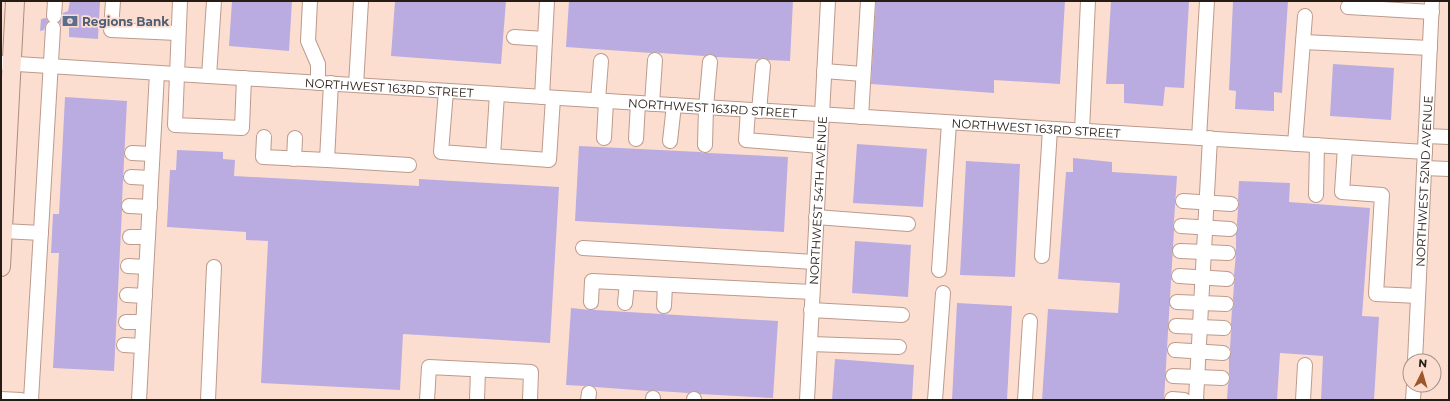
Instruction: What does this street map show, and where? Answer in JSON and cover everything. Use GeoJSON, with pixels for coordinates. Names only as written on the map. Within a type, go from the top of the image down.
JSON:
{"type":"FeatureCollection","features":[{"type":"Feature","properties":{"kind":"main road"},"geometry":{"type":"LineString","coordinates":[[1,268],[6,63],[15,1]]}},
{"type":"Feature","properties":{"kind":"street"},"geometry":{"type":"LineString","coordinates":[[31,400],[55,1]]}},
{"type":"Feature","properties":{"kind":"street"},"geometry":{"type":"LineString","coordinates":[[113,1],[111,30],[178,33]]}},
{"type":"Feature","properties":{"kind":"street"},"geometry":{"type":"LineString","coordinates":[[180,1],[175,125],[242,128],[244,78]]}},
{"type":"Feature","properties":{"kind":"street"},"geometry":{"type":"LineString","coordinates":[[209,76],[214,1]]}},
{"type":"Feature","properties":{"kind":"street"},"geometry":{"type":"LineString","coordinates":[[310,1],[308,41],[325,83],[326,160]]}},
{"type":"Feature","properties":{"kind":"street"},"geometry":{"type":"LineString","coordinates":[[356,85],[361,1]]}},
{"type":"Feature","properties":{"kind":"street"},"geometry":{"type":"LineString","coordinates":[[446,91],[441,152],[549,160],[545,39],[547,1]]}},
{"type":"Feature","properties":{"kind":"street","name":"NORTHWEST 54TH AVENUE"},"geometry":{"type":"LineString","coordinates":[[806,400],[828,1]]}},
{"type":"Feature","properties":{"kind":"street"},"geometry":{"type":"LineString","coordinates":[[861,117],[868,1]]}},
{"type":"Feature","properties":{"kind":"street"},"geometry":{"type":"LineString","coordinates":[[1082,131],[1088,1]]}},
{"type":"Feature","properties":{"kind":"street"},"geometry":{"type":"LineString","coordinates":[[1196,400],[1206,202],[1204,138],[1207,1]]}},
{"type":"Feature","properties":{"kind":"street"},"geometry":{"type":"LineString","coordinates":[[1348,7],[1432,7]]}},
{"type":"Feature","properties":{"kind":"street","name":"NORTHWEST 52ND AVENUE"},"geometry":{"type":"LineString","coordinates":[[1415,353],[1432,7]]}},
{"type":"Feature","properties":{"kind":"street"},"geometry":{"type":"LineString","coordinates":[[1295,144],[1305,16]]}},
{"type":"Feature","properties":{"kind":"street"},"geometry":{"type":"LineString","coordinates":[[514,37],[545,39]]}},
{"type":"Feature","properties":{"kind":"street"},"geometry":{"type":"LineString","coordinates":[[1303,42],[1430,48]]}},
{"type":"Feature","properties":{"kind":"street"},"geometry":{"type":"LineString","coordinates":[[636,139],[655,60]]}},
{"type":"Feature","properties":{"kind":"street"},"geometry":{"type":"LineString","coordinates":[[601,61],[604,138]]}},
{"type":"Feature","properties":{"kind":"street"},"geometry":{"type":"LineString","coordinates":[[706,145],[706,107],[710,62]]}},
{"type":"Feature","properties":{"kind":"street","name":"NORTHWEST 163RD STREET"},"geometry":{"type":"LineString","coordinates":[[6,63],[1425,152]]}},
{"type":"Feature","properties":{"kind":"street"},"geometry":{"type":"LineString","coordinates":[[763,66],[746,140],[820,146]]}},
{"type":"Feature","properties":{"kind":"street"},"geometry":{"type":"LineString","coordinates":[[824,71],[863,74]]}},
{"type":"Feature","properties":{"kind":"street"},"geometry":{"type":"LineString","coordinates":[[139,400],[157,73]]}},
{"type":"Feature","properties":{"kind":"street"},"geometry":{"type":"LineString","coordinates":[[493,156],[497,94]]}},
{"type":"Feature","properties":{"kind":"street"},"geometry":{"type":"LineString","coordinates":[[670,141],[674,105]]}},
{"type":"Feature","properties":{"kind":"street"},"geometry":{"type":"LineString","coordinates":[[939,270],[950,122]]}},
{"type":"Feature","properties":{"kind":"street"},"geometry":{"type":"LineString","coordinates":[[1042,256],[1050,129]]}},
{"type":"Feature","properties":{"kind":"street"},"geometry":{"type":"LineString","coordinates":[[1426,136],[1449,137]]}},
{"type":"Feature","properties":{"kind":"street"},"geometry":{"type":"LineString","coordinates":[[264,137],[263,157],[409,165]]}},
{"type":"Feature","properties":{"kind":"street"},"geometry":{"type":"LineString","coordinates":[[294,159],[295,138]]}},
{"type":"Feature","properties":{"kind":"street"},"geometry":{"type":"LineString","coordinates":[[1316,195],[1317,145]]}},
{"type":"Feature","properties":{"kind":"street"},"geometry":{"type":"LineString","coordinates":[[1345,147],[1342,192],[1382,194],[1376,294],[1418,296]]}},
{"type":"Feature","properties":{"kind":"street"},"geometry":{"type":"LineString","coordinates":[[132,153],[152,154]]}},
{"type":"Feature","properties":{"kind":"street"},"geometry":{"type":"LineString","coordinates":[[1424,168],[1449,169]]}},
{"type":"Feature","properties":{"kind":"street"},"geometry":{"type":"LineString","coordinates":[[131,177],[151,178]]}},
{"type":"Feature","properties":{"kind":"street"},"geometry":{"type":"LineString","coordinates":[[1183,201],[1231,204]]}},
{"type":"Feature","properties":{"kind":"street"},"geometry":{"type":"LineString","coordinates":[[129,206],[150,207]]}},
{"type":"Feature","properties":{"kind":"street"},"geometry":{"type":"LineString","coordinates":[[816,217],[908,224]]}},
{"type":"Feature","properties":{"kind":"street"},"geometry":{"type":"LineString","coordinates":[[1181,226],[1230,229]]}},
{"type":"Feature","properties":{"kind":"street"},"geometry":{"type":"LineString","coordinates":[[3,231],[41,233]]}},
{"type":"Feature","properties":{"kind":"street"},"geometry":{"type":"LineString","coordinates":[[130,237],[148,238]]}},
{"type":"Feature","properties":{"kind":"street"},"geometry":{"type":"LineString","coordinates":[[583,248],[814,262]]}},
{"type":"Feature","properties":{"kind":"street"},"geometry":{"type":"LineString","coordinates":[[1180,251],[1228,253]]}},
{"type":"Feature","properties":{"kind":"street"},"geometry":{"type":"LineString","coordinates":[[128,266],[146,267]]}},
{"type":"Feature","properties":{"kind":"street"},"geometry":{"type":"LineString","coordinates":[[208,400],[214,267]]}},
{"type":"Feature","properties":{"kind":"street"},"geometry":{"type":"LineString","coordinates":[[1178,276],[1227,279]]}},
{"type":"Feature","properties":{"kind":"street"},"geometry":{"type":"LineString","coordinates":[[591,302],[592,281],[812,292]]}},
{"type":"Feature","properties":{"kind":"street"},"geometry":{"type":"LineString","coordinates":[[625,303],[627,283]]}},
{"type":"Feature","properties":{"kind":"street"},"geometry":{"type":"LineString","coordinates":[[664,306],[665,285]]}},
{"type":"Feature","properties":{"kind":"street"},"geometry":{"type":"LineString","coordinates":[[935,400],[943,293]]}},
{"type":"Feature","properties":{"kind":"street"},"geometry":{"type":"LineString","coordinates":[[127,295],[145,296]]}},
{"type":"Feature","properties":{"kind":"street"},"geometry":{"type":"LineString","coordinates":[[1177,302],[1226,304]]}},
{"type":"Feature","properties":{"kind":"street"},"geometry":{"type":"LineString","coordinates":[[811,310],[902,314]]}},
{"type":"Feature","properties":{"kind":"street"},"geometry":{"type":"LineString","coordinates":[[1025,400],[1030,321]]}},
{"type":"Feature","properties":{"kind":"street"},"geometry":{"type":"LineString","coordinates":[[126,322],[143,322]]}},
{"type":"Feature","properties":{"kind":"street"},"geometry":{"type":"LineString","coordinates":[[1176,326],[1224,328]]}},
{"type":"Feature","properties":{"kind":"street"},"geometry":{"type":"LineString","coordinates":[[810,344],[899,347]]}},
{"type":"Feature","properties":{"kind":"street"},"geometry":{"type":"LineString","coordinates":[[124,345],[142,346]]}},
{"type":"Feature","properties":{"kind":"street"},"geometry":{"type":"LineString","coordinates":[[1175,350],[1223,353]]}},
{"type":"Feature","properties":{"kind":"street"},"geometry":{"type":"LineString","coordinates":[[1303,400],[1305,365]]}},
{"type":"Feature","properties":{"kind":"street"},"geometry":{"type":"LineString","coordinates":[[427,400],[429,367],[531,372],[530,400]]}},
{"type":"Feature","properties":{"kind":"street"},"geometry":{"type":"LineString","coordinates":[[477,400],[478,370]]}},
{"type":"Feature","properties":{"kind":"street"},"geometry":{"type":"LineString","coordinates":[[1173,376],[1222,378]]}},
{"type":"Feature","properties":{"kind":"street"},"geometry":{"type":"LineString","coordinates":[[1,399],[20,400]]}},
{"type":"Feature","properties":{"kind":"building","name":"Regions Bank"},"geometry":{"type":"Polygon","coordinates":[[[70,1],[100,1],[98,39],[69,37],[69,23],[61,25],[59,22],[63,13],[68,11],[70,1]]]}},
{"type":"Feature","properties":{"kind":"building"},"geometry":{"type":"Polygon","coordinates":[[[232,1],[292,1],[289,51],[229,46],[232,1]]]}},
{"type":"Feature","properties":{"kind":"building"},"geometry":{"type":"Polygon","coordinates":[[[395,1],[506,1],[501,64],[391,56],[395,1]]]}},
{"type":"Feature","properties":{"kind":"building"},"geometry":{"type":"Polygon","coordinates":[[[569,1],[793,1],[790,61],[769,60],[763,58],[716,57],[710,54],[704,56],[566,47],[569,1]]]}},
{"type":"Feature","properties":{"kind":"building"},"geometry":{"type":"Polygon","coordinates":[[[876,1],[1065,1],[1060,84],[994,80],[994,93],[871,84],[876,1]]]}},
{"type":"Feature","properties":{"kind":"building"},"geometry":{"type":"Polygon","coordinates":[[[1111,1],[1189,1],[1184,88],[1165,87],[1163,106],[1124,103],[1124,84],[1106,84],[1111,1]]]}},
{"type":"Feature","properties":{"kind":"building"},"geometry":{"type":"Polygon","coordinates":[[[1233,1],[1288,1],[1282,93],[1274,92],[1274,111],[1235,109],[1236,91],[1229,90],[1233,1]]]}},
{"type":"Feature","properties":{"kind":"building"},"geometry":{"type":"Polygon","coordinates":[[[46,18],[48,22],[44,30],[40,31],[41,19],[46,18]]]}},
{"type":"Feature","properties":{"kind":"building"},"geometry":{"type":"Polygon","coordinates":[[[1333,64],[1394,68],[1391,120],[1330,116],[1333,64]]]}},
{"type":"Feature","properties":{"kind":"building"},"geometry":{"type":"Polygon","coordinates":[[[65,97],[127,101],[114,371],[53,368],[59,253],[51,253],[53,214],[59,214],[65,97]]]}},
{"type":"Feature","properties":{"kind":"building"},"geometry":{"type":"Polygon","coordinates":[[[857,144],[927,149],[923,207],[853,203],[857,144]]]}},
{"type":"Feature","properties":{"kind":"building"},"geometry":{"type":"Polygon","coordinates":[[[579,146],[788,157],[784,232],[575,221],[579,146]]]}},
{"type":"Feature","properties":{"kind":"building"},"geometry":{"type":"Polygon","coordinates":[[[177,150],[223,152],[223,159],[235,160],[234,176],[419,186],[419,179],[559,187],[550,343],[403,334],[400,390],[261,383],[268,241],[246,240],[246,232],[167,227],[170,170],[176,170],[177,150]]]}},
{"type":"Feature","properties":{"kind":"building"},"geometry":{"type":"Polygon","coordinates":[[[1073,158],[1112,162],[1112,172],[1177,176],[1164,400],[1042,400],[1048,309],[1118,313],[1120,283],[1058,279],[1066,172],[1073,172],[1073,158]]]}},
{"type":"Feature","properties":{"kind":"building"},"geometry":{"type":"Polygon","coordinates":[[[966,161],[1020,164],[1015,277],[960,275],[966,161]]]}},
{"type":"Feature","properties":{"kind":"building"},"geometry":{"type":"Polygon","coordinates":[[[1239,181],[1290,183],[1289,202],[1370,208],[1362,316],[1379,317],[1374,400],[1321,400],[1323,356],[1280,353],[1277,400],[1227,400],[1228,384],[1230,379],[1229,358],[1231,353],[1232,310],[1234,305],[1233,299],[1236,234],[1238,229],[1239,181]]]}},
{"type":"Feature","properties":{"kind":"building"},"geometry":{"type":"Polygon","coordinates":[[[855,241],[911,245],[908,297],[852,293],[855,241]]]}},
{"type":"Feature","properties":{"kind":"building"},"geometry":{"type":"Polygon","coordinates":[[[957,303],[1012,306],[1007,400],[952,400],[957,303]]]}},
{"type":"Feature","properties":{"kind":"building"},"geometry":{"type":"Polygon","coordinates":[[[571,308],[778,321],[773,398],[700,394],[694,391],[688,393],[595,387],[590,385],[566,385],[571,308]]]}},
{"type":"Feature","properties":{"kind":"building"},"geometry":{"type":"Polygon","coordinates":[[[835,359],[914,365],[912,400],[832,400],[835,359]]]}},
{"type":"Feature","properties":{"kind":"place","name":"Regions Bank"},"geometry":{"type":"Point","coordinates":[70,21]}}]}
